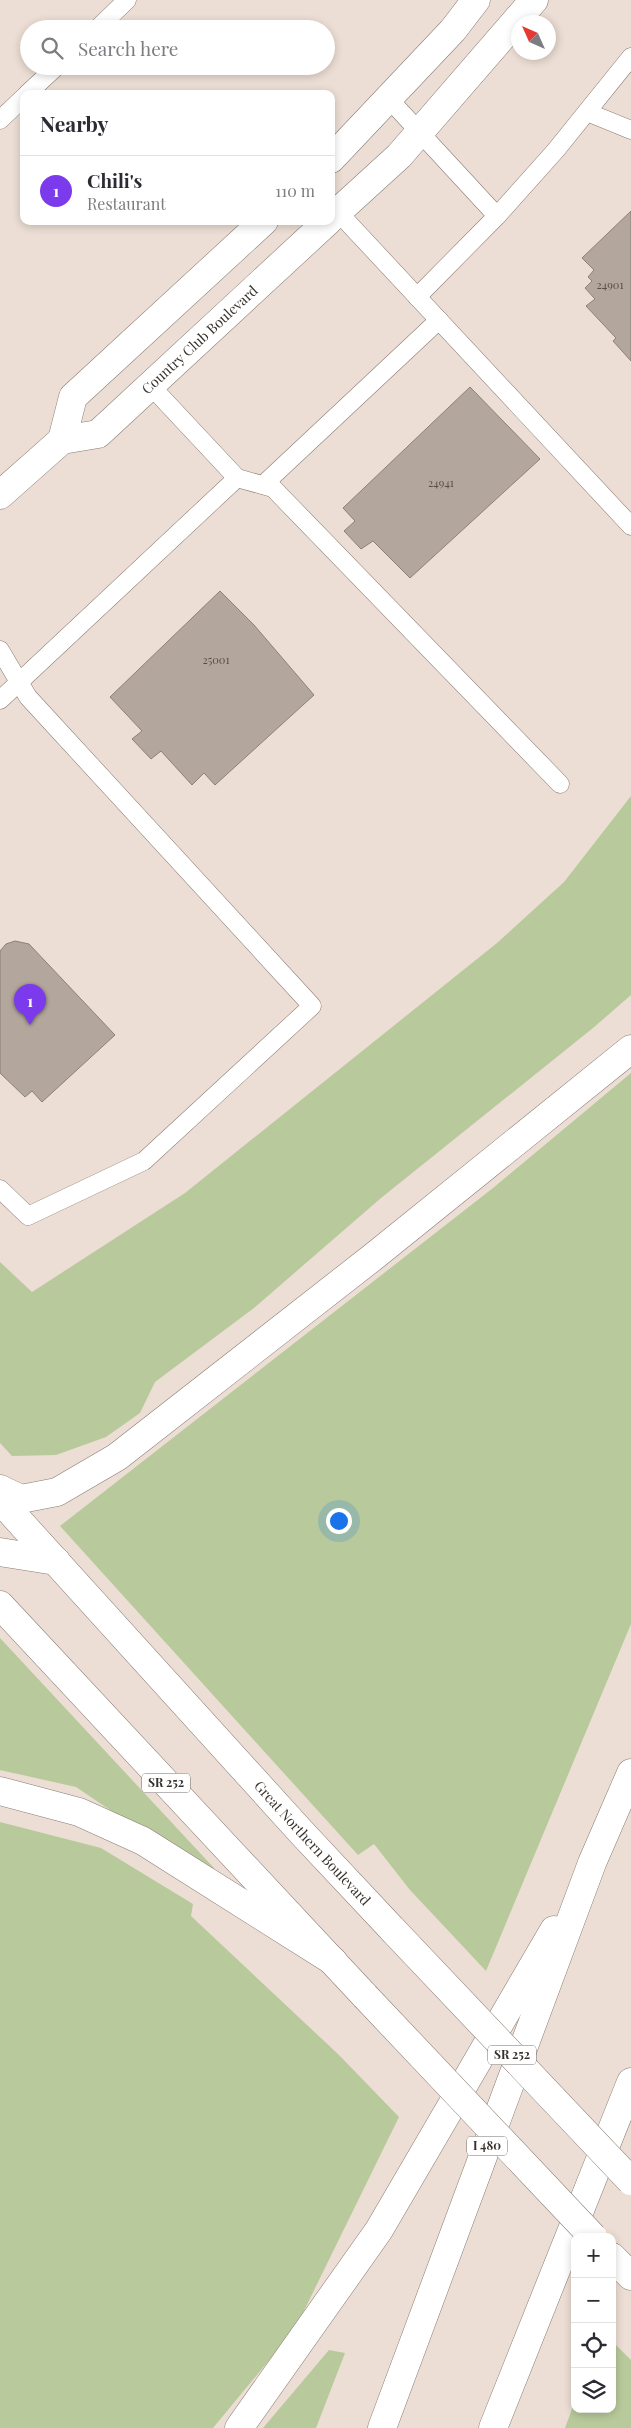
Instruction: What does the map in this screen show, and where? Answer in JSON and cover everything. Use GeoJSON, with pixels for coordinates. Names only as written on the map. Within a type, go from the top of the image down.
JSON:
{"type":"FeatureCollection","features":[{"type":"Feature","properties":{"kind":"main road"},"geometry":{"type":"LineString","coordinates":[[335,155],[453,30],[476,0]]}},
{"type":"Feature","properties":{"kind":"main road","name":"Country Club Boulevard"},"geometry":{"type":"LineString","coordinates":[[335,214],[398,156],[534,0]]}},
{"type":"Feature","properties":{"kind":"main road"},"geometry":{"type":"LineString","coordinates":[[0,495],[62,440],[73,397],[260,225]]}},
{"type":"Feature","properties":{"kind":"main road","name":"Country Club Boulevard"},"geometry":{"type":"LineString","coordinates":[[62,440],[98,434],[323,225]]}},
{"type":"Feature","properties":{"kind":"main road"},"geometry":{"type":"LineString","coordinates":[[0,1489],[22,1499],[57,1492],[117,1457],[373,1257],[631,1049]]}},
{"type":"Feature","properties":{"kind":"main road","name":"Great Northern Boulevard"},"geometry":{"type":"LineString","coordinates":[[0,1500],[302,1833],[631,2181]]}},
{"type":"Feature","properties":{"kind":"main road"},"geometry":{"type":"LineString","coordinates":[[0,1552],[56,1561]]}},
{"type":"Feature","properties":{"kind":"main road","name":"SR 252"},"geometry":{"type":"LineString","coordinates":[[0,1604],[365,1996],[589,2233]]}},
{"type":"Feature","properties":{"kind":"main road","name":"I 480"},"geometry":{"type":"LineString","coordinates":[[382,2428],[592,1863],[631,1773]]}},
{"type":"Feature","properties":{"kind":"main road"},"geometry":{"type":"LineString","coordinates":[[0,1791],[79,1812],[143,1841],[333,1961]]}},
{"type":"Feature","properties":{"kind":"main road"},"geometry":{"type":"LineString","coordinates":[[239,2428],[379,2230],[592,1863]]}},
{"type":"Feature","properties":{"kind":"main road"},"geometry":{"type":"LineString","coordinates":[[493,2428],[631,2082]]}},
{"type":"Feature","properties":{"kind":"main road"},"geometry":{"type":"LineString","coordinates":[[616,2261],[631,2276]]}},
{"type":"Feature","properties":{"kind":"lane"},"geometry":{"type":"LineString","coordinates":[[106,20],[127,0]]}},
{"type":"Feature","properties":{"kind":"lane"},"geometry":{"type":"LineString","coordinates":[[417,297],[497,216],[556,150],[631,57]]}},
{"type":"Feature","properties":{"kind":"lane"},"geometry":{"type":"LineString","coordinates":[[32,90],[48,75]]}},
{"type":"Feature","properties":{"kind":"lane"},"geometry":{"type":"LineString","coordinates":[[389,99],[497,216]]}},
{"type":"Feature","properties":{"kind":"lane"},"geometry":{"type":"LineString","coordinates":[[0,120],[20,101]]}},
{"type":"Feature","properties":{"kind":"lane"},"geometry":{"type":"LineString","coordinates":[[587,112],[631,130]]}},
{"type":"Feature","properties":{"kind":"lane"},"geometry":{"type":"LineString","coordinates":[[335,220],[417,297],[631,526]]}},
{"type":"Feature","properties":{"kind":"lane"},"geometry":{"type":"LineString","coordinates":[[264,486],[439,320]]}},
{"type":"Feature","properties":{"kind":"lane"},"geometry":{"type":"LineString","coordinates":[[150,385],[236,478],[273,488],[560,784]]}},
{"type":"Feature","properties":{"kind":"lane"},"geometry":{"type":"LineString","coordinates":[[0,700],[236,478]]}},
{"type":"Feature","properties":{"kind":"lane"},"geometry":{"type":"LineString","coordinates":[[0,650],[20,680],[28,697],[312,1006],[144,1161],[28,1216],[0,1189]]}},
{"type":"Feature","properties":{"kind":"green space"},"geometry":{"type":"Polygon","coordinates":[[[631,796],[631,995],[593,1028],[381,1198],[254,1308],[155,1382],[140,1413],[106,1437],[56,1455],[12,1456],[0,1443],[0,1262],[32,1292],[185,1193],[497,943],[564,882],[631,796]]]}},
{"type":"Feature","properties":{"kind":"green space"},"geometry":{"type":"Polygon","coordinates":[[[631,1073],[631,1624],[486,1971],[410,1890],[374,1844],[358,1855],[60,1526],[493,1188],[631,1073]]]}},
{"type":"Feature","properties":{"kind":"green space"},"geometry":{"type":"Polygon","coordinates":[[[0,1638],[214,1868],[205,1874],[76,1787],[0,1770],[0,1638]]]}},
{"type":"Feature","properties":{"kind":"green space"},"geometry":{"type":"Polygon","coordinates":[[[0,1822],[101,1848],[193,1904],[191,1916],[339,2055],[399,2117],[295,2329],[213,2428],[0,2428],[0,1822]]]}},
{"type":"Feature","properties":{"kind":"green space"},"geometry":{"type":"Polygon","coordinates":[[[616,2345],[631,2360],[631,2428],[565,2428],[571,2412],[616,2413],[616,2345]]]}},
{"type":"Feature","properties":{"kind":"green space"},"geometry":{"type":"Polygon","coordinates":[[[329,2350],[345,2353],[316,2428],[263,2428],[329,2350]]]}},
{"type":"Feature","properties":{"kind":"building"},"geometry":{"type":"Polygon","coordinates":[[[631,211],[631,361],[613,341],[616,338],[586,306],[595,299],[585,288],[592,281],[588,277],[594,270],[582,258],[631,211]]]}},
{"type":"Feature","properties":{"kind":"building"},"geometry":{"type":"Polygon","coordinates":[[[470,387],[540,459],[410,578],[373,541],[361,549],[344,531],[355,521],[343,508],[470,387]]]}},
{"type":"Feature","properties":{"kind":"building"},"geometry":{"type":"Polygon","coordinates":[[[220,591],[254,625],[314,695],[215,785],[204,773],[192,785],[161,751],[151,759],[132,739],[142,731],[110,697],[220,591]]]}},
{"type":"Feature","properties":{"kind":"building"},"geometry":{"type":"Polygon","coordinates":[[[15,941],[29,944],[115,1035],[42,1102],[32,1091],[25,1097],[0,1073],[0,951],[6,944],[15,941]]]}},
{"type":"Feature","properties":{"kind":"place","name":"Chili's"},"geometry":{"type":"Point","coordinates":[30,1025]}}]}
